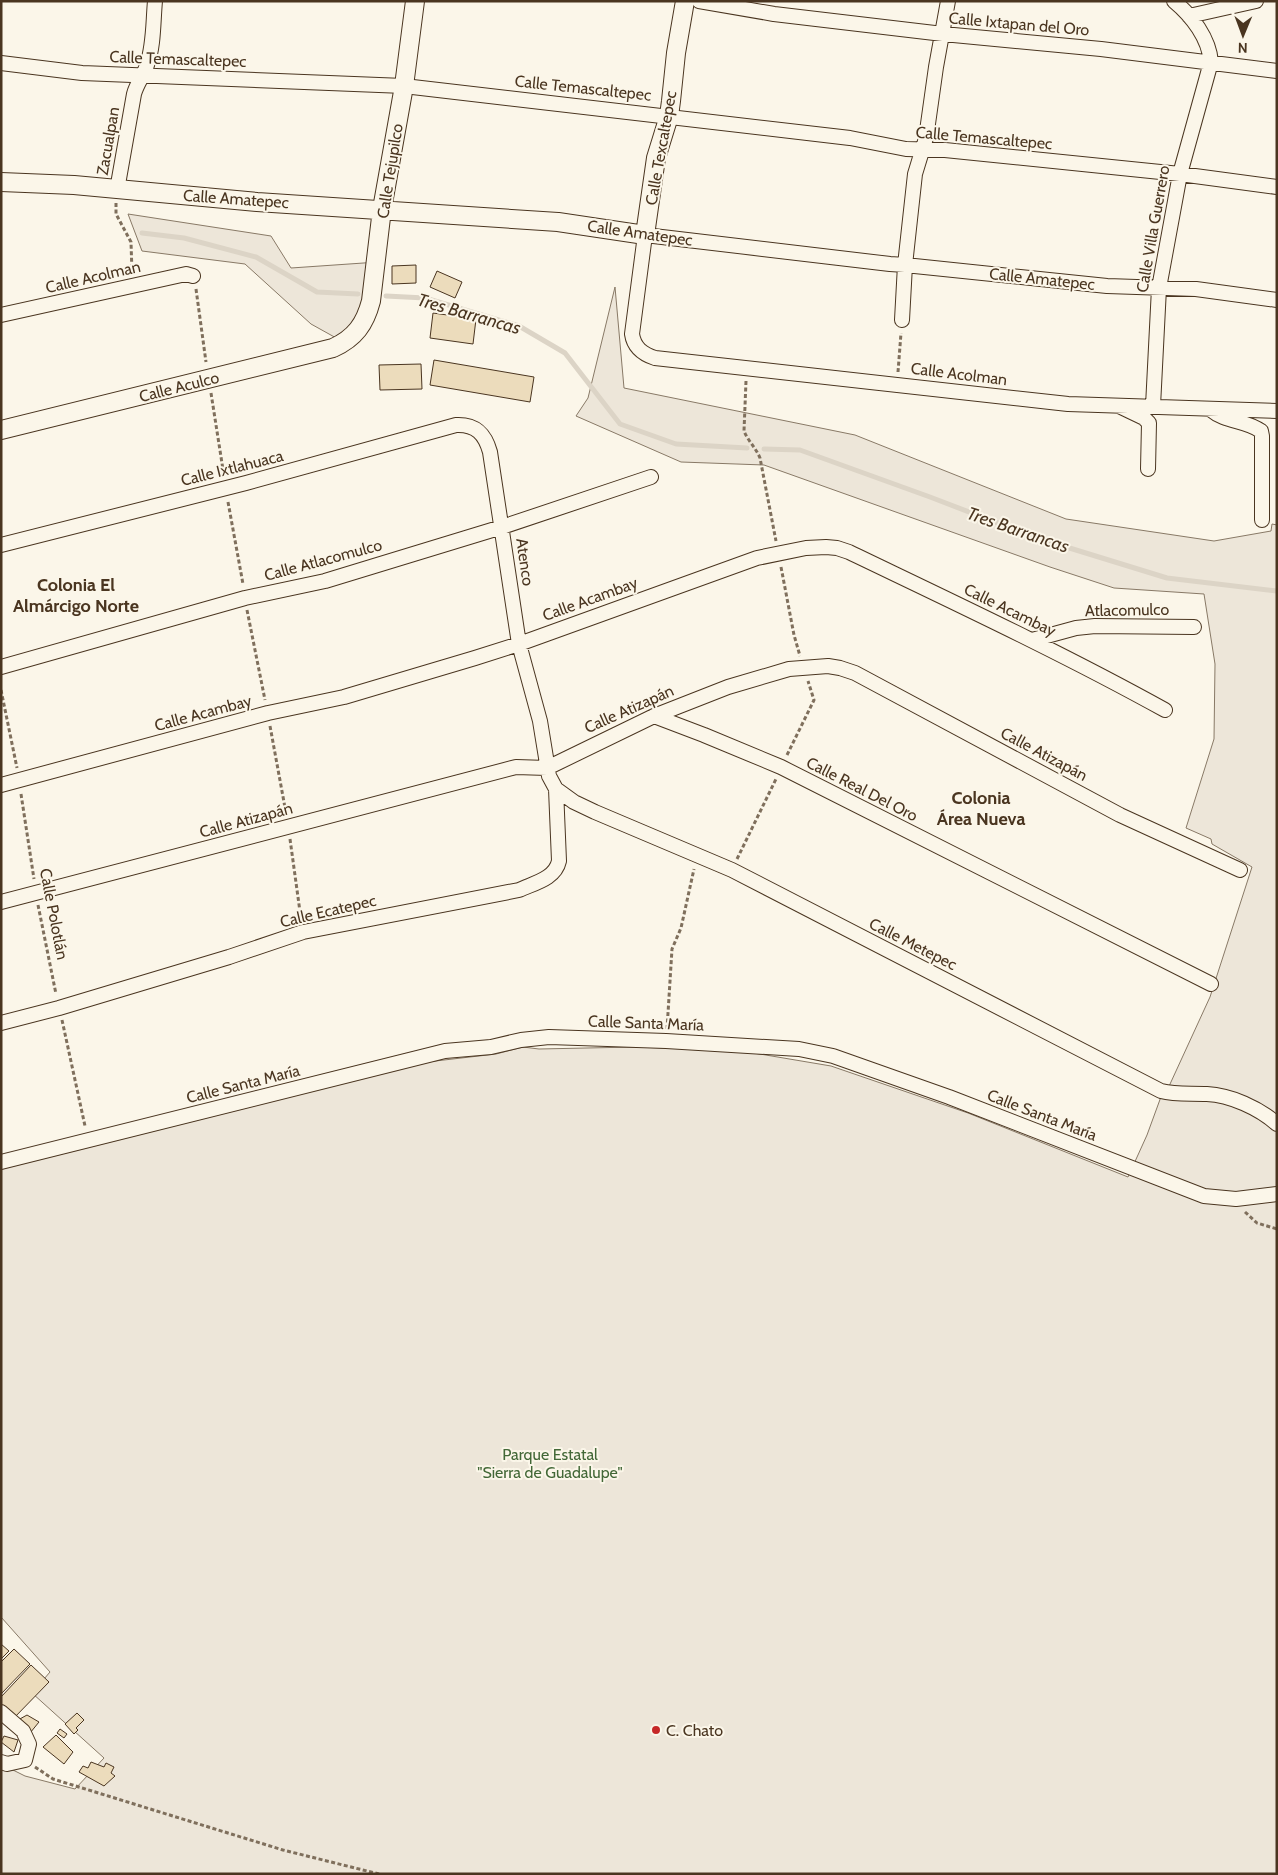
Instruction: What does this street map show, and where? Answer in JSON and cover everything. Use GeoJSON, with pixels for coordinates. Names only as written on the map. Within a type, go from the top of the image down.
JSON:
{"type":"FeatureCollection","features":[{"type":"Feature","properties":{"kind":"street","name":"Zacualpan"},"geometry":{"type":"LineString","coordinates":[[118,190],[134,94],[137,83],[150,57],[155,1]]}},
{"type":"Feature","properties":{"kind":"street","name":"Calle Tejupilco"},"geometry":{"type":"LineString","coordinates":[[353,336],[367,315],[371,301],[382,209],[404,86],[415,1]]}},
{"type":"Feature","properties":{"kind":"street","name":"Calle Texcaltepec"},"geometry":{"type":"LineString","coordinates":[[640,351],[633,341],[632,334],[656,158],[669,116],[676,53],[685,1]]}},
{"type":"Feature","properties":{"kind":"street","name":"Calle Ixtapan del Oro"},"geometry":{"type":"LineString","coordinates":[[699,1],[774,14],[943,34],[1101,49],[1277,71]]}},
{"type":"Feature","properties":{"kind":"street"},"geometry":{"type":"LineString","coordinates":[[902,320],[905,264],[915,174],[926,138],[948,1]]}},
{"type":"Feature","properties":{"kind":"street"},"geometry":{"type":"LineString","coordinates":[[1174,1],[1189,16],[1207,44],[1211,62]]}},
{"type":"Feature","properties":{"kind":"street"},"geometry":{"type":"LineString","coordinates":[[1189,16],[1256,1]]}},
{"type":"Feature","properties":{"kind":"street","name":"Calle Villa Guerrero"},"geometry":{"type":"LineString","coordinates":[[1153,406],[1158,288],[1180,174],[1211,62]]}},
{"type":"Feature","properties":{"kind":"street","name":"Calle Temascaltepec"},"geometry":{"type":"LineString","coordinates":[[1,63],[72,72],[404,86],[850,138],[906,149],[923,149],[1180,174],[1277,187]]}},
{"type":"Feature","properties":{"kind":"street","name":"Calle Amatepec"},"geometry":{"type":"LineString","coordinates":[[1,182],[74,185],[257,202],[558,222],[646,235],[890,264],[905,264],[1107,286],[1196,289],[1277,300]]}},
{"type":"Feature","properties":{"kind":"street","name":"Calle Acolman"},"geometry":{"type":"LineString","coordinates":[[1,315],[186,274],[193,276]]}},
{"type":"Feature","properties":{"kind":"street","name":"Calle Aculco"},"geometry":{"type":"LineString","coordinates":[[1,430],[333,348],[353,336]]}},
{"type":"Feature","properties":{"kind":"street","name":"Calle Acolman"},"geometry":{"type":"LineString","coordinates":[[640,351],[655,358],[1068,404],[1277,411]]}},
{"type":"Feature","properties":{"kind":"street"},"geometry":{"type":"LineString","coordinates":[[1116,405],[1144,418],[1149,423],[1148,469]]}},
{"type":"Feature","properties":{"kind":"street"},"geometry":{"type":"LineString","coordinates":[[1208,408],[1222,417],[1251,425],[1261,431],[1262,520]]}},
{"type":"Feature","properties":{"kind":"street","name":"Calle Ixtlahuaca"},"geometry":{"type":"LineString","coordinates":[[1,545],[226,488],[456,425],[470,425]]}},
{"type":"Feature","properties":{"kind":"street","name":"Atenco"},"geometry":{"type":"LineString","coordinates":[[470,425],[482,433],[488,446],[519,644],[540,721],[547,768]]}},
{"type":"Feature","properties":{"kind":"street","name":"Calle Atlacomulco"},"geometry":{"type":"LineString","coordinates":[[1,667],[245,598],[324,581],[502,527],[650,477]]}},
{"type":"Feature","properties":{"kind":"street","name":"Calle Acambay"},"geometry":{"type":"LineString","coordinates":[[1,785],[268,713],[344,697],[519,644],[757,558],[778,553],[826,547],[843,550],[1032,640],[1165,710]]}},
{"type":"Feature","properties":{"kind":"street","name":"Atlacomulco"},"geometry":{"type":"LineString","coordinates":[[1032,640],[1076,628],[1096,626],[1194,627]]}},
{"type":"Feature","properties":{"kind":"street","name":"Calle Atizapán"},"geometry":{"type":"LineString","coordinates":[[1,902],[516,768],[547,768],[654,716],[728,686],[789,668],[828,666],[856,673],[1120,815],[1240,870]]}},
{"type":"Feature","properties":{"kind":"street","name":"Calle Real Del Oro"},"geometry":{"type":"LineString","coordinates":[[654,716],[704,734],[781,767],[1211,984]]}},
{"type":"Feature","properties":{"kind":"street"},"geometry":{"type":"LineString","coordinates":[[547,768],[556,789]]}},
{"type":"Feature","properties":{"kind":"street","name":"Calle Metepec"},"geometry":{"type":"LineString","coordinates":[[556,789],[574,802],[595,812],[732,870],[1161,1091],[1172,1094],[1224,1096],[1270,1117],[1277,1124]]}},
{"type":"Feature","properties":{"kind":"street","name":"Calle Ecatepec"},"geometry":{"type":"LineString","coordinates":[[1,1022],[59,1008],[229,957],[303,932],[505,893],[526,887],[553,874],[558,867],[556,789]]}},
{"type":"Feature","properties":{"kind":"street","name":"Calle Santa María"},"geometry":{"type":"LineString","coordinates":[[1,1162],[88,1142],[445,1051],[491,1047],[521,1040],[549,1037],[666,1041],[799,1049],[833,1056],[949,1097],[1204,1196],[1236,1199],[1277,1194]]}},
{"type":"Feature","properties":{"kind":"street"},"geometry":{"type":"LineString","coordinates":[[1,1712],[23,1731],[29,1744],[25,1760],[7,1764],[1,1762]]}},
{"type":"Feature","properties":{"kind":"path","name":"Zacualpan"},"geometry":{"type":"LineString","coordinates":[[118,190],[116,214],[131,242],[133,286]]}},
{"type":"Feature","properties":{"kind":"path"},"geometry":{"type":"LineString","coordinates":[[193,276],[226,488]]}},
{"type":"Feature","properties":{"kind":"path"},"geometry":{"type":"LineString","coordinates":[[897,384],[902,320]]}},
{"type":"Feature","properties":{"kind":"path"},"geometry":{"type":"LineString","coordinates":[[732,870],[814,700],[794,635],[760,458],[755,446],[747,438],[744,431],[746,368]]}},
{"type":"Feature","properties":{"kind":"path","name":"Calle Polotlán"},"geometry":{"type":"LineString","coordinates":[[1,690],[19,780],[36,893],[88,1142]]}},
{"type":"Feature","properties":{"kind":"path"},"geometry":{"type":"LineString","coordinates":[[666,1041],[672,949],[681,928],[697,856]]}},
{"type":"Feature","properties":{"kind":"path"},"geometry":{"type":"LineString","coordinates":[[1236,1199],[1240,1207],[1257,1223],[1277,1229]]}},
{"type":"Feature","properties":{"kind":"path"},"geometry":{"type":"LineString","coordinates":[[25,1760],[53,1779],[283,1850],[379,1874]]}},
{"type":"Feature","properties":{"kind":"green space"},"geometry":{"type":"Polygon","coordinates":[[[128,214],[271,236],[291,268],[378,262],[347,344],[311,324],[245,264],[142,251],[128,214]]]}},
{"type":"Feature","properties":{"kind":"green space","name":"Parque Estatal \"Sierra de Guadalupe\""},"geometry":{"type":"Polygon","coordinates":[[[615,287],[624,388],[855,435],[1066,519],[1214,541],[1271,531],[1272,524],[1277,525],[1277,1874],[1,1874],[1,1764],[25,1776],[75,1789],[104,1758],[32,1693],[50,1672],[1,1617],[1,1163],[392,1066],[496,1054],[523,1047],[539,1049],[634,1047],[736,1050],[831,1066],[968,1113],[1128,1177],[1147,1135],[1162,1094],[1165,1095],[1210,997],[1252,867],[1212,844],[1211,839],[1186,828],[1214,739],[1215,664],[1204,594],[1114,588],[764,465],[681,462],[576,416],[588,398],[615,287]]]}},
{"type":"Feature","properties":{"kind":"building"},"geometry":{"type":"Polygon","coordinates":[[[416,265],[416,283],[392,284],[392,266],[416,265]]]}},
{"type":"Feature","properties":{"kind":"building"},"geometry":{"type":"Polygon","coordinates":[[[437,271],[462,282],[455,298],[430,287],[437,271]]]}},
{"type":"Feature","properties":{"kind":"building"},"geometry":{"type":"Polygon","coordinates":[[[433,313],[476,319],[473,344],[430,338],[433,313]]]}},
{"type":"Feature","properties":{"kind":"building"},"geometry":{"type":"Polygon","coordinates":[[[434,360],[534,377],[530,402],[430,385],[434,360]]]}},
{"type":"Feature","properties":{"kind":"building"},"geometry":{"type":"Polygon","coordinates":[[[421,364],[422,389],[380,390],[379,365],[421,364]]]}},
{"type":"Feature","properties":{"kind":"building"},"geometry":{"type":"Polygon","coordinates":[[[1,1644],[9,1651],[1,1659],[1,1644]]]}},
{"type":"Feature","properties":{"kind":"building"},"geometry":{"type":"Polygon","coordinates":[[[14,1649],[30,1664],[1,1694],[1,1662],[14,1649]]]}},
{"type":"Feature","properties":{"kind":"building"},"geometry":{"type":"Polygon","coordinates":[[[31,1665],[49,1682],[12,1720],[1,1709],[1,1697],[31,1665]]]}},
{"type":"Feature","properties":{"kind":"building"},"geometry":{"type":"Polygon","coordinates":[[[77,1713],[84,1720],[76,1728],[78,1730],[74,1734],[65,1724],[77,1713]]]}},
{"type":"Feature","properties":{"kind":"building"},"geometry":{"type":"Polygon","coordinates":[[[27,1715],[39,1722],[30,1733],[18,1720],[27,1715]]]}},
{"type":"Feature","properties":{"kind":"building"},"geometry":{"type":"Polygon","coordinates":[[[60,1729],[67,1734],[64,1738],[57,1733],[60,1729]]]}},
{"type":"Feature","properties":{"kind":"building"},"geometry":{"type":"Polygon","coordinates":[[[56,1735],[73,1752],[64,1764],[43,1747],[56,1735]]]}},
{"type":"Feature","properties":{"kind":"building"},"geometry":{"type":"Polygon","coordinates":[[[4,1736],[18,1740],[14,1752],[1,1742],[4,1736]]]}},
{"type":"Feature","properties":{"kind":"building"},"geometry":{"type":"Polygon","coordinates":[[[91,1762],[104,1767],[106,1763],[114,1767],[111,1773],[115,1776],[104,1786],[79,1772],[83,1766],[88,1768],[91,1762]]]}},
{"type":"Feature","properties":{"kind":"waterway","name":"Tres Barrancas"},"geometry":{"type":"LineString","coordinates":[[142,233],[184,238],[256,257],[317,292],[358,294]]}},
{"type":"Feature","properties":{"kind":"waterway","name":"Tres Barrancas"},"geometry":{"type":"LineString","coordinates":[[386,296],[425,298],[519,326],[565,353],[620,424],[676,444],[747,448]]}},
{"type":"Feature","properties":{"kind":"waterway","name":"Tres Barrancas"},"geometry":{"type":"LineString","coordinates":[[764,449],[800,450],[1037,538],[1167,578],[1277,591]]}},
{"type":"Feature","properties":{"kind":"place","name":"C. Chato"},"geometry":{"type":"Point","coordinates":[656,1730]}},
{"type":"Feature","properties":{"kind":"district","name":"Colonia El Almárcigo Norte"},"geometry":{"type":"Point","coordinates":[76,595]}},
{"type":"Feature","properties":{"kind":"district","name":"Colonia Área Nueva"},"geometry":{"type":"Point","coordinates":[981,808]}}]}
